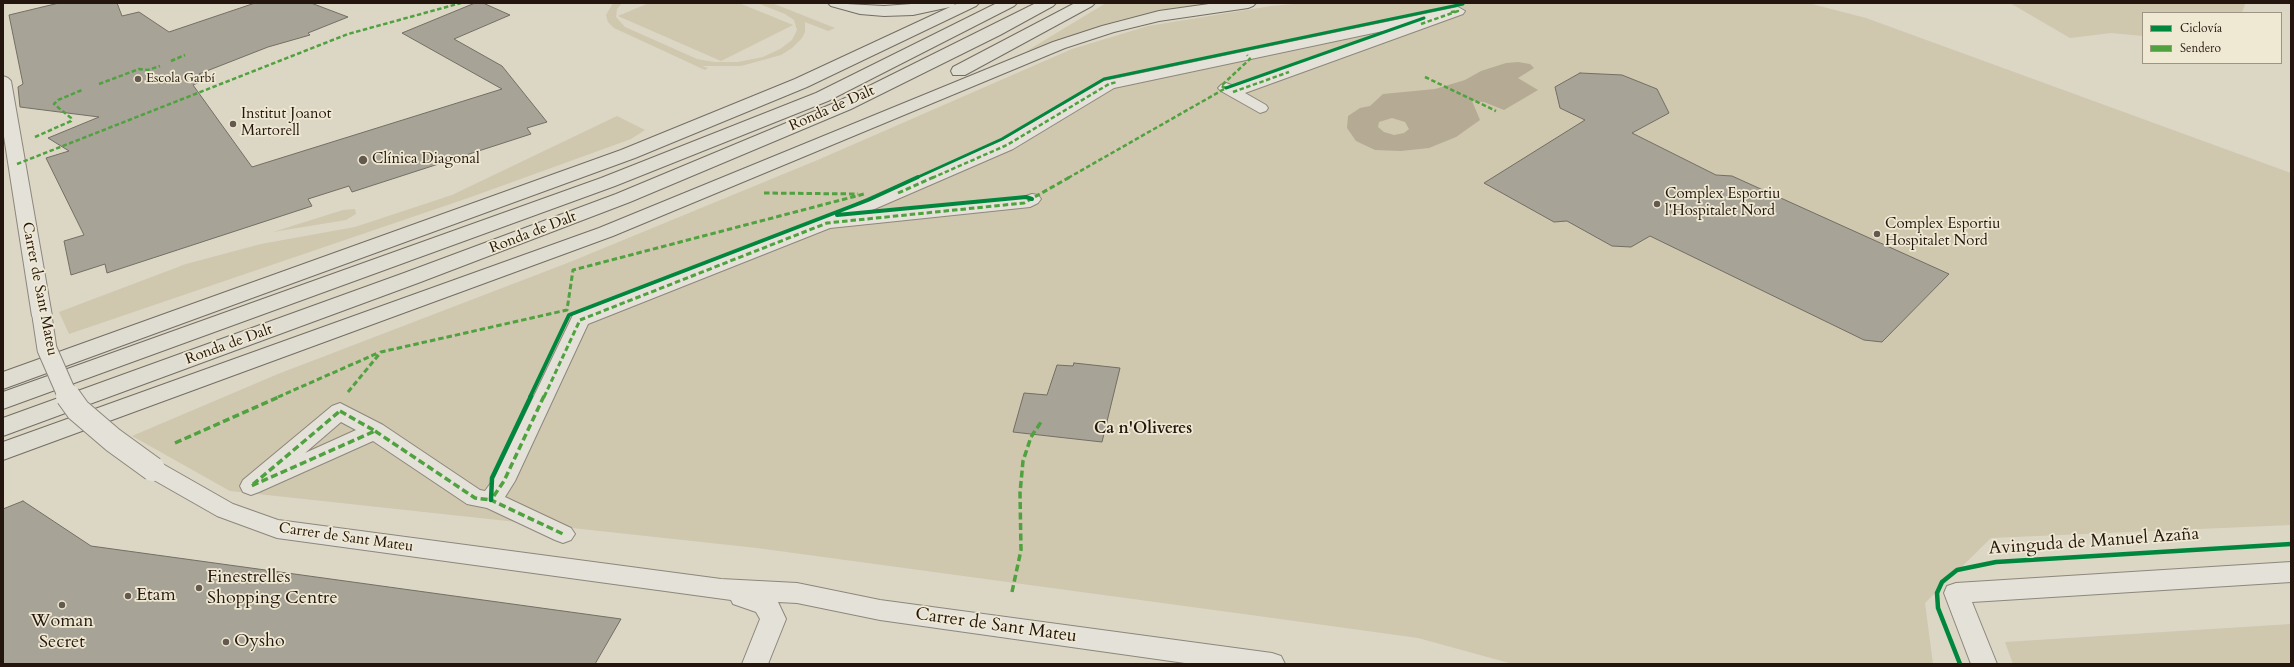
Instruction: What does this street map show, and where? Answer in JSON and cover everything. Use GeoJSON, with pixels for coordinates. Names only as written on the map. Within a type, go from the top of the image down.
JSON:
{"type":"FeatureCollection","features":[{"type":"Feature","properties":{"kind":"highway"},"geometry":{"type":"LineString","coordinates":[[836,3],[860,9],[884,11],[912,10],[948,3]]}},
{"type":"Feature","properties":{"kind":"highway"},"geometry":{"type":"LineString","coordinates":[[3,381],[186,313],[628,154],[808,80],[971,3]]}},
{"type":"Feature","properties":{"kind":"highway","name":"Ronda de Dalt"},"geometry":{"type":"LineString","coordinates":[[3,402],[608,182],[822,97],[1009,3]]}},
{"type":"Feature","properties":{"kind":"highway","name":"Ronda de Dalt"},"geometry":{"type":"LineString","coordinates":[[3,427],[412,278],[623,198],[845,105],[994,32],[1048,3]]}},
{"type":"Feature","properties":{"kind":"highway"},"geometry":{"type":"LineString","coordinates":[[827,139],[1087,3]]}},
{"type":"Feature","properties":{"kind":"highway"},"geometry":{"type":"LineString","coordinates":[[3,451],[343,329],[606,232],[739,178],[827,139],[1023,58],[1085,36],[1133,22],[1180,12],[1248,3]]}},
{"type":"Feature","properties":{"kind":"highway"},"geometry":{"type":"LineString","coordinates":[[3,461],[186,395],[343,329]]}},
{"type":"Feature","properties":{"kind":"street"},"geometry":{"type":"LineString","coordinates":[[490,500],[504,481],[580,320],[827,223],[1007,145],[1109,84],[1458,11],[1230,90],[1260,108]]}},
{"type":"Feature","properties":{"kind":"street","name":"Carrer de Sant Mateu"},"geometry":{"type":"LineString","coordinates":[[3,81],[50,356],[66,394],[78,410],[108,436],[153,469],[225,510],[277,529],[721,589],[797,593],[880,610],[1272,664]]}},
{"type":"Feature","properties":{"kind":"street"},"geometry":{"type":"LineString","coordinates":[[827,223],[1024,204],[1032,199]]}},
{"type":"Feature","properties":{"kind":"street"},"geometry":{"type":"LineString","coordinates":[[375,431],[251,486],[340,411],[375,431],[475,498],[490,500],[563,534]]}},
{"type":"Feature","properties":{"kind":"street"},"geometry":{"type":"LineString","coordinates":[[1984,664],[1956,593],[2291,572]]}},
{"type":"Feature","properties":{"kind":"street","name":"Carrer de Sant Mateu"},"geometry":{"type":"LineString","coordinates":[[721,589],[765,604],[771,611],[773,620],[755,664]]}},
{"type":"Feature","properties":{"kind":"shaded area"},"geometry":{"type":"Polygon","coordinates":[[[613,3],[622,3],[617,9],[616,17],[625,27],[697,59],[714,62],[738,62],[763,57],[780,49],[792,40],[797,30],[794,20],[785,14],[757,3],[772,3],[835,28],[828,31],[805,22],[805,32],[802,38],[792,48],[781,55],[741,66],[702,66],[708,68],[705,70],[614,28],[608,22],[606,15],[613,3]]]}},
{"type":"Feature","properties":{"kind":"shaded area"},"geometry":{"type":"Polygon","coordinates":[[[649,3],[739,3],[793,25],[721,61],[618,16],[649,3]]]}},
{"type":"Feature","properties":{"kind":"shaded area"},"geometry":{"type":"Polygon","coordinates":[[[1106,3],[1217,3],[1152,12],[1116,21],[1025,52],[1106,3]]]}},
{"type":"Feature","properties":{"kind":"shaded area"},"geometry":{"type":"Polygon","coordinates":[[[1306,3],[1808,3],[1866,18],[2291,173],[2291,525],[1991,538],[1925,603],[1933,664],[1513,664],[1418,638],[757,548],[230,491],[132,436],[278,374],[570,262],[820,159],[1072,49],[1148,26],[1271,6],[1306,3]]]}},
{"type":"Feature","properties":{"kind":"shaded area"},"geometry":{"type":"Polygon","coordinates":[[[2010,3],[2245,3],[2242,12],[2142,12],[2142,36],[2111,33],[2070,38],[2010,3]]]}},
{"type":"Feature","properties":{"kind":"shaded area"},"geometry":{"type":"Polygon","coordinates":[[[1518,62],[1530,64],[1534,68],[1518,78],[1538,90],[1504,110],[1484,102],[1472,101],[1480,120],[1456,137],[1429,148],[1401,151],[1375,150],[1356,141],[1347,128],[1348,116],[1360,108],[1370,106],[1383,94],[1435,89],[1465,80],[1481,71],[1506,63],[1518,62]],[[1392,118],[1379,122],[1378,127],[1384,132],[1394,135],[1404,133],[1409,129],[1405,122],[1392,118]]]}},
{"type":"Feature","properties":{"kind":"shaded area"},"geometry":{"type":"Polygon","coordinates":[[[617,116],[645,130],[631,139],[471,197],[69,334],[59,312],[186,264],[261,244],[355,227],[452,195],[617,116]]]}},
{"type":"Feature","properties":{"kind":"shaded area"},"geometry":{"type":"Polygon","coordinates":[[[355,209],[356,214],[346,220],[273,232],[343,210],[355,209]]]}},
{"type":"Feature","properties":{"kind":"shaded area"},"geometry":{"type":"Polygon","coordinates":[[[2291,624],[2291,664],[2013,664],[2005,642],[2291,624]]]}},
{"type":"Feature","properties":{"kind":"building"},"geometry":{"type":"Polygon","coordinates":[[[59,3],[117,3],[122,16],[139,12],[169,32],[255,3],[311,3],[348,17],[308,33],[310,35],[268,47],[199,74],[209,78],[193,85],[252,167],[502,89],[402,33],[475,3],[483,3],[510,15],[454,39],[502,66],[547,122],[527,128],[531,134],[352,192],[349,186],[308,199],[312,206],[107,273],[105,264],[71,275],[64,241],[84,235],[46,158],[69,151],[48,138],[99,117],[20,107],[18,87],[23,84],[9,15],[59,3]]]}},
{"type":"Feature","properties":{"kind":"building","name":"Complex Esportiu l'Hospitalet Nord"},"geometry":{"type":"Polygon","coordinates":[[[1580,73],[1622,75],[1657,89],[1669,113],[1632,133],[1716,175],[1732,176],[1949,274],[1882,342],[1864,340],[1650,236],[1631,247],[1612,246],[1567,221],[1554,222],[1484,183],[1585,120],[1560,108],[1555,87],[1580,73]]]}},
{"type":"Feature","properties":{"kind":"building"},"geometry":{"type":"Polygon","coordinates":[[[1074,363],[1120,368],[1102,442],[1013,432],[1024,393],[1047,395],[1057,365],[1073,366],[1074,363]]]}},
{"type":"Feature","properties":{"kind":"building","name":"Finestrelles Shopping Centre"},"geometry":{"type":"Polygon","coordinates":[[[23,501],[91,546],[621,619],[595,664],[3,664],[3,509],[23,501]]]}},
{"type":"Feature","properties":{"kind":"marked path"},"geometry":{"type":"LineString","coordinates":[[17,164],[348,34],[461,3]]}},
{"type":"Feature","properties":{"kind":"marked path"},"geometry":{"type":"LineString","coordinates":[[1421,24],[1458,11],[1451,12]]}},
{"type":"Feature","properties":{"kind":"marked path"},"geometry":{"type":"LineString","coordinates":[[171,61],[185,55]]}},
{"type":"Feature","properties":{"kind":"marked path"},"geometry":{"type":"LineString","coordinates":[[563,534],[491,500],[504,481],[580,320],[827,223],[1024,203],[1226,88],[1221,86],[1250,59],[1247,55]]}},
{"type":"Feature","properties":{"kind":"marked path"},"geometry":{"type":"LineString","coordinates":[[99,84],[139,69],[148,70],[160,66]]}},
{"type":"Feature","properties":{"kind":"marked path"},"geometry":{"type":"LineString","coordinates":[[1233,92],[1289,72]]}},
{"type":"Feature","properties":{"kind":"marked path"},"geometry":{"type":"LineString","coordinates":[[1425,77],[1496,111]]}},
{"type":"Feature","properties":{"kind":"marked path"},"geometry":{"type":"LineString","coordinates":[[898,193],[1007,145],[1109,84],[1117,82]]}},
{"type":"Feature","properties":{"kind":"marked path"},"geometry":{"type":"LineString","coordinates":[[35,137],[71,121],[71,118],[54,104],[58,100],[82,90]]}},
{"type":"Feature","properties":{"kind":"marked path"},"geometry":{"type":"LineString","coordinates":[[764,193],[858,194]]}},
{"type":"Feature","properties":{"kind":"marked path"},"geometry":{"type":"LineString","coordinates":[[348,392],[381,352],[567,310],[573,270],[864,194]]}},
{"type":"Feature","properties":{"kind":"marked path"},"geometry":{"type":"LineString","coordinates":[[175,443],[378,353]]}},
{"type":"Feature","properties":{"kind":"marked path"},"geometry":{"type":"LineString","coordinates":[[375,431],[251,486],[340,411],[375,431],[475,498],[491,500]]}},
{"type":"Feature","properties":{"kind":"marked path"},"geometry":{"type":"LineString","coordinates":[[1012,592],[1021,550],[1022,517],[1020,493],[1023,461],[1031,437],[1041,422]]}},
{"type":"Feature","properties":{"kind":"cycle path"},"geometry":{"type":"LineString","coordinates":[[491,500],[492,478],[569,315],[868,200],[1002,139],[1104,79],[1463,4]]}},
{"type":"Feature","properties":{"kind":"cycle path"},"geometry":{"type":"LineString","coordinates":[[1226,88],[1424,18]]}},
{"type":"Feature","properties":{"kind":"cycle path"},"geometry":{"type":"LineString","coordinates":[[837,215],[1026,197],[1032,199]]}},
{"type":"Feature","properties":{"kind":"cycle path","name":"Avinguda de Manuel Azaña"},"geometry":{"type":"LineString","coordinates":[[1960,664],[1938,608],[1937,593],[1942,582],[1957,570],[1996,562],[2291,544]]}},
{"type":"Feature","properties":{"kind":"place","name":"Escola Garbí"},"geometry":{"type":"Point","coordinates":[138,79]}},
{"type":"Feature","properties":{"kind":"place","name":"Institut Joanot Martorell"},"geometry":{"type":"Point","coordinates":[233,124]}},
{"type":"Feature","properties":{"kind":"place","name":"Clínica Diagonal"},"geometry":{"type":"Point","coordinates":[363,160]}},
{"type":"Feature","properties":{"kind":"place","name":"Complex Esportiu l'Hospitalet Nord"},"geometry":{"type":"Point","coordinates":[1657,204]}},
{"type":"Feature","properties":{"kind":"place","name":"Complex Esportiu Hospitalet Nord"},"geometry":{"type":"Point","coordinates":[1877,234]}},
{"type":"Feature","properties":{"kind":"place","name":"Finestrelles Shopping Centre"},"geometry":{"type":"Point","coordinates":[199,588]}},
{"type":"Feature","properties":{"kind":"place","name":"Etam"},"geometry":{"type":"Point","coordinates":[128,596]}},
{"type":"Feature","properties":{"kind":"place","name":"Woman Secret"},"geometry":{"type":"Point","coordinates":[62,605]}},
{"type":"Feature","properties":{"kind":"place","name":"Oysho"},"geometry":{"type":"Point","coordinates":[226,642]}},
{"type":"Feature","properties":{"kind":"district","name":"Ca n'Oliveres"},"geometry":{"type":"Point","coordinates":[1143,429]}}]}
